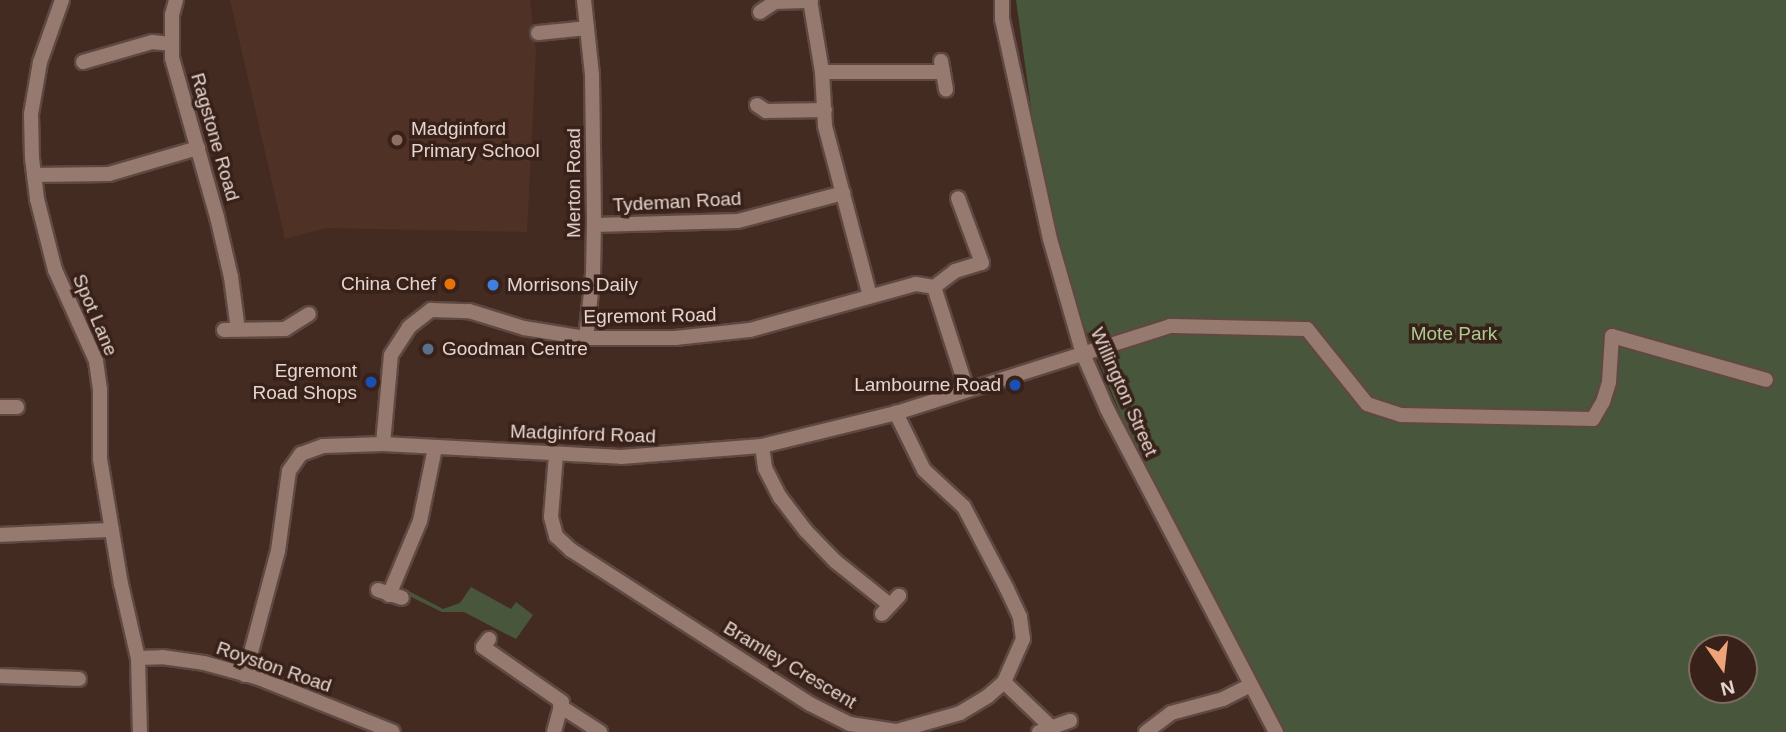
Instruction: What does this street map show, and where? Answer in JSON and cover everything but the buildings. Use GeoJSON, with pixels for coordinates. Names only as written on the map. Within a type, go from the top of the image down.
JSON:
{"type":"FeatureCollection","features":[{"type":"Feature","properties":{"kind":"street","name":"Spot Lane"},"geometry":{"type":"LineString","coordinates":[[62,0],[40,62],[33,102],[34,176],[55,270],[96,361],[100,389],[100,459],[138,658],[141,732]]}},
{"type":"Feature","properties":{"kind":"street","name":"Ragstone Road"},"geometry":{"type":"LineString","coordinates":[[176,0],[172,16],[172,58],[231,277],[231,330],[285,329],[309,314]]}},
{"type":"Feature","properties":{"kind":"street","name":"Merton Road"},"geometry":{"type":"LineString","coordinates":[[584,0],[592,75],[594,225],[593,274],[586,338]]}},
{"type":"Feature","properties":{"kind":"street","name":"Willington Street"},"geometry":{"type":"LineString","coordinates":[[1002,0],[1002,19],[1050,239],[1083,354],[1107,409],[1276,732]]}},
{"type":"Feature","properties":{"kind":"street"},"geometry":{"type":"LineString","coordinates":[[760,12],[775,2],[811,1],[822,72],[825,126],[870,296]]}},
{"type":"Feature","properties":{"kind":"street"},"geometry":{"type":"LineString","coordinates":[[538,33],[587,28]]}},
{"type":"Feature","properties":{"kind":"street"},"geometry":{"type":"LineString","coordinates":[[83,62],[152,42],[172,44]]}},
{"type":"Feature","properties":{"kind":"street"},"geometry":{"type":"LineString","coordinates":[[822,72],[941,67],[946,90]]}},
{"type":"Feature","properties":{"kind":"street"},"geometry":{"type":"LineString","coordinates":[[757,105],[766,111],[825,110]]}},
{"type":"Feature","properties":{"kind":"street"},"geometry":{"type":"LineString","coordinates":[[34,176],[108,174],[198,148]]}},
{"type":"Feature","properties":{"kind":"street","name":"Tydeman Road"},"geometry":{"type":"LineString","coordinates":[[594,225],[738,221],[843,193]]}},
{"type":"Feature","properties":{"kind":"street"},"geometry":{"type":"LineString","coordinates":[[958,198],[982,263],[956,271],[933,287],[967,390]]}},
{"type":"Feature","properties":{"kind":"street","name":"Egremont Road"},"geometry":{"type":"LineString","coordinates":[[383,444],[390,355],[409,327],[431,310],[469,311],[524,328],[586,338],[640,339],[716,335],[783,321],[916,284],[933,287]]}},
{"type":"Feature","properties":{"kind":"street","name":"Madginford Road"},"geometry":{"type":"LineString","coordinates":[[245,675],[278,551],[289,471],[301,454],[323,446],[383,444],[621,457],[762,446],[897,413],[1170,326],[1307,329],[1367,404],[1401,415],[1593,419],[1603,402],[1609,383],[1612,336],[1766,380]]}},
{"type":"Feature","properties":{"kind":"street"},"geometry":{"type":"LineString","coordinates":[[0,407],[17,407]]}},
{"type":"Feature","properties":{"kind":"street"},"geometry":{"type":"LineString","coordinates":[[897,413],[924,470],[964,507],[1020,617],[1023,639],[1004,682],[1045,730],[1070,721]]}},
{"type":"Feature","properties":{"kind":"street"},"geometry":{"type":"LineString","coordinates":[[762,446],[765,468],[780,497],[806,531],[835,561],[890,605]]}},
{"type":"Feature","properties":{"kind":"street"},"geometry":{"type":"LineString","coordinates":[[389,594],[420,521],[435,447]]}},
{"type":"Feature","properties":{"kind":"street","name":"Bramley Crescent"},"geometry":{"type":"LineString","coordinates":[[556,455],[551,517],[556,536],[570,550],[810,704],[850,724],[897,731],[960,713],[1004,682]]}},
{"type":"Feature","properties":{"kind":"street"},"geometry":{"type":"LineString","coordinates":[[0,535],[112,530]]}},
{"type":"Feature","properties":{"kind":"street"},"geometry":{"type":"LineString","coordinates":[[489,639],[483,646],[600,732]]}},
{"type":"Feature","properties":{"kind":"street","name":"Royston Road"},"geometry":{"type":"LineString","coordinates":[[138,658],[162,657],[204,663],[245,675],[393,732]]}},
{"type":"Feature","properties":{"kind":"street"},"geometry":{"type":"LineString","coordinates":[[0,676],[79,680]]}},
{"type":"Feature","properties":{"kind":"street"},"geometry":{"type":"LineString","coordinates":[[1146,732],[1171,713],[1223,699],[1251,685]]}},
{"type":"Feature","properties":{"kind":"street"},"geometry":{"type":"LineString","coordinates":[[554,732],[561,704]]}},
{"type":"Feature","properties":{"kind":"shaded area","name":"Madginford Primary School"},"geometry":{"type":"Polygon","coordinates":[[[230,0],[530,0],[536,52],[527,232],[326,228],[285,239],[230,0]]]}},
{"type":"Feature","properties":{"kind":"green space","name":"Mote Park"},"geometry":{"type":"Polygon","coordinates":[[[1016,0],[1786,0],[1786,732],[1281,732],[1123,420],[1085,328],[1053,224],[1034,129],[1016,0]]]}},
{"type":"Feature","properties":{"kind":"green space"},"geometry":{"type":"Polygon","coordinates":[[[401,587],[443,609],[460,603],[471,587],[511,609],[516,602],[533,615],[516,639],[464,612],[442,612],[399,591],[401,587]]]}},
{"type":"Feature","properties":{"kind":"place","name":"Madginford Primary School"},"geometry":{"type":"Point","coordinates":[397,140]}},
{"type":"Feature","properties":{"kind":"place","name":"China Chef"},"geometry":{"type":"Point","coordinates":[450,284]}},
{"type":"Feature","properties":{"kind":"place","name":"Morrisons Daily"},"geometry":{"type":"Point","coordinates":[493,285]}},
{"type":"Feature","properties":{"kind":"place","name":"Goodman Centre"},"geometry":{"type":"Point","coordinates":[428,349]}},
{"type":"Feature","properties":{"kind":"place","name":"Egremont Road Shops"},"geometry":{"type":"Point","coordinates":[371,382]}},
{"type":"Feature","properties":{"kind":"place","name":"Lambourne Road"},"geometry":{"type":"Point","coordinates":[1015,385]}}]}
